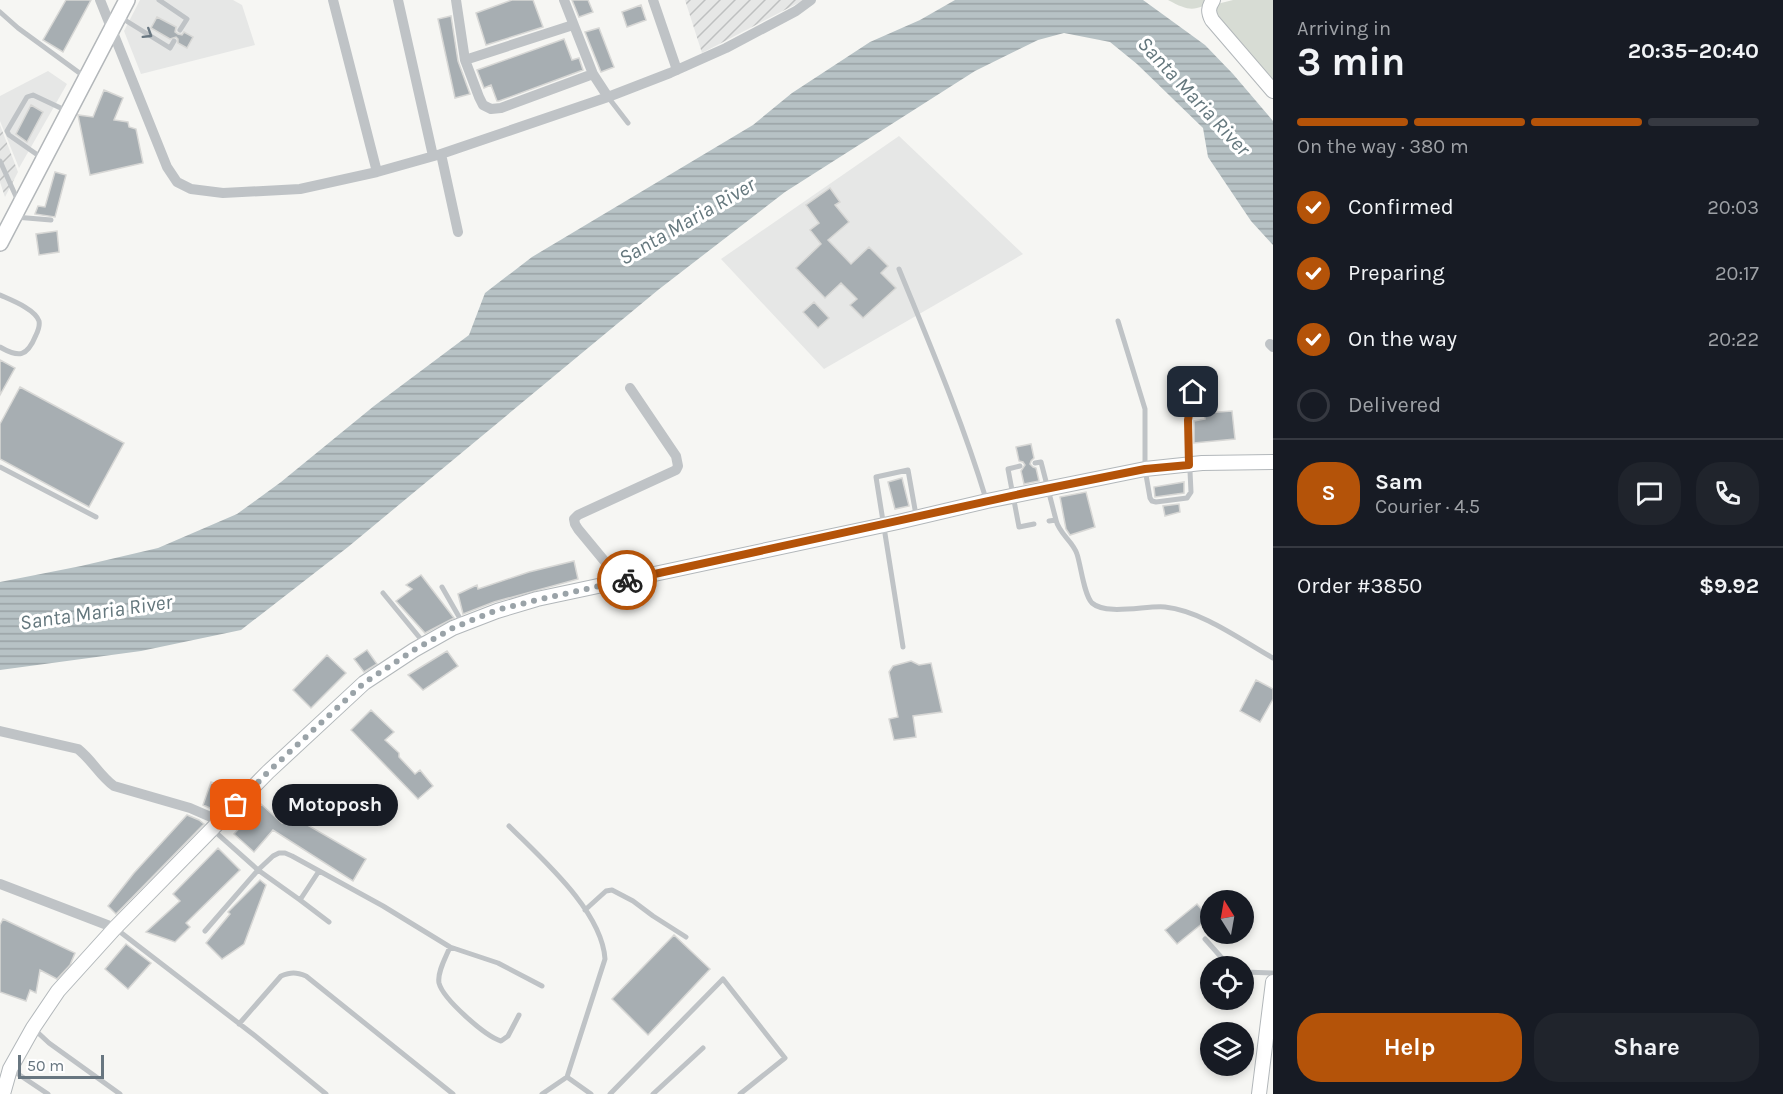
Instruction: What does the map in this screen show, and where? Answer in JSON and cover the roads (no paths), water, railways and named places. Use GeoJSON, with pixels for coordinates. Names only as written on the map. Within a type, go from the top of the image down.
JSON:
{"type":"FeatureCollection","features":[{"type":"Feature","properties":{"kind":"main road"},"geometry":{"type":"LineString","coordinates":[[0,243],[128,0]]}},
{"type":"Feature","properties":{"kind":"main road"},"geometry":{"type":"LineString","coordinates":[[1211,3],[1209,13],[1212,20],[1273,92]]}},
{"type":"Feature","properties":{"kind":"main road"},"geometry":{"type":"LineString","coordinates":[[3,1094],[10,1069],[33,1028],[58,991],[115,928],[216,825],[268,772],[364,683],[425,644],[464,624],[497,610],[527,602],[1013,495],[1145,469],[1273,462]]}},
{"type":"Feature","properties":{"kind":"main road"},"geometry":{"type":"LineString","coordinates":[[1259,1094],[1273,981]]}},
{"type":"Feature","properties":{"kind":"street"},"geometry":{"type":"LineString","coordinates":[[100,0],[167,167],[177,182],[191,189],[223,193],[300,189],[377,172],[437,155],[608,97],[677,70],[726,48],[796,11],[811,0]]}},
{"type":"Feature","properties":{"kind":"street"},"geometry":{"type":"LineString","coordinates":[[333,0],[377,172]]}},
{"type":"Feature","properties":{"kind":"street"},"geometry":{"type":"LineString","coordinates":[[398,0],[458,232]]}},
{"type":"Feature","properties":{"kind":"street"},"geometry":{"type":"LineString","coordinates":[[469,0],[456,2],[465,60],[483,105],[492,109],[501,108],[593,74]]}},
{"type":"Feature","properties":{"kind":"street"},"geometry":{"type":"LineString","coordinates":[[564,0],[593,74],[608,97]]}},
{"type":"Feature","properties":{"kind":"street"},"geometry":{"type":"LineString","coordinates":[[653,0],[677,70]]}},
{"type":"Feature","properties":{"kind":"street"},"geometry":{"type":"LineString","coordinates":[[465,60],[573,25]]}},
{"type":"Feature","properties":{"kind":"street"},"geometry":{"type":"LineString","coordinates":[[621,581],[578,529],[574,519],[578,515],[676,470],[678,466],[676,456],[630,388]]}},
{"type":"Feature","properties":{"kind":"street"},"geometry":{"type":"LineString","coordinates":[[0,731],[78,749],[114,786],[190,808],[216,825]]}},
{"type":"Feature","properties":{"kind":"street"},"geometry":{"type":"LineString","coordinates":[[0,884],[115,928]]}},
{"type":"Feature","properties":{"kind":"lane"},"geometry":{"type":"LineString","coordinates":[[159,0],[187,19],[180,30]]}},
{"type":"Feature","properties":{"kind":"lane"},"geometry":{"type":"LineString","coordinates":[[0,12],[18,28],[87,78]]}},
{"type":"Feature","properties":{"kind":"lane"},"geometry":{"type":"LineString","coordinates":[[119,16],[171,48],[174,41]]}},
{"type":"Feature","properties":{"kind":"lane"},"geometry":{"type":"LineString","coordinates":[[43,159],[9,135],[7,131],[27,97],[33,95],[68,112]]}},
{"type":"Feature","properties":{"kind":"lane"},"geometry":{"type":"LineString","coordinates":[[608,97],[628,123]]}},
{"type":"Feature","properties":{"kind":"lane"},"geometry":{"type":"LineString","coordinates":[[0,161],[17,211],[51,220]]}},
{"type":"Feature","properties":{"kind":"lane"},"geometry":{"type":"LineString","coordinates":[[898,269],[954,404],[987,501]]}},
{"type":"Feature","properties":{"kind":"lane"},"geometry":{"type":"LineString","coordinates":[[0,295],[34,314],[39,321],[39,328],[29,350],[22,354],[14,354],[0,347]]}},
{"type":"Feature","properties":{"kind":"lane"},"geometry":{"type":"LineString","coordinates":[[1118,321],[1145,409],[1145,469],[1152,501],[1190,496],[1188,430],[1192,395],[1196,391],[1209,390]]}},
{"type":"Feature","properties":{"kind":"lane"},"geometry":{"type":"LineString","coordinates":[[1035,463],[1041,462],[1056,520],[1061,532],[1076,551],[1088,595],[1095,605],[1115,608],[1162,606],[1182,611],[1204,620],[1273,658]]}},
{"type":"Feature","properties":{"kind":"lane"},"geometry":{"type":"LineString","coordinates":[[1020,466],[1008,469],[1019,526],[1034,524]]}},
{"type":"Feature","properties":{"kind":"lane"},"geometry":{"type":"LineString","coordinates":[[0,467],[96,517]]}},
{"type":"Feature","properties":{"kind":"lane"},"geometry":{"type":"LineString","coordinates":[[903,647],[876,477],[908,470],[916,517]]}},
{"type":"Feature","properties":{"kind":"lane"},"geometry":{"type":"LineString","coordinates":[[1048,521],[1056,520]]}},
{"type":"Feature","properties":{"kind":"lane"},"geometry":{"type":"LineString","coordinates":[[442,587],[464,624]]}},
{"type":"Feature","properties":{"kind":"lane"},"geometry":{"type":"LineString","coordinates":[[383,593],[425,644]]}},
{"type":"Feature","properties":{"kind":"lane"},"geometry":{"type":"LineString","coordinates":[[216,825],[258,870],[329,922]]}},
{"type":"Feature","properties":{"kind":"lane"},"geometry":{"type":"LineString","coordinates":[[509,826],[564,881],[596,927],[604,948],[605,959],[567,1077],[542,1094]]}},
{"type":"Feature","properties":{"kind":"lane"},"geometry":{"type":"LineString","coordinates":[[205,931],[258,870],[273,856],[285,853],[383,906],[450,947],[498,963],[542,986]]}},
{"type":"Feature","properties":{"kind":"lane"},"geometry":{"type":"LineString","coordinates":[[300,900],[319,871]]}},
{"type":"Feature","properties":{"kind":"lane"},"geometry":{"type":"LineString","coordinates":[[585,909],[606,891],[612,890],[633,901],[686,937]]}},
{"type":"Feature","properties":{"kind":"lane"},"geometry":{"type":"LineString","coordinates":[[115,928],[326,1094]]}},
{"type":"Feature","properties":{"kind":"lane"},"geometry":{"type":"LineString","coordinates":[[1209,944],[1219,956]]}},
{"type":"Feature","properties":{"kind":"lane"},"geometry":{"type":"LineString","coordinates":[[450,947],[439,976],[439,983],[441,989],[459,1010],[488,1034],[501,1041],[508,1036],[519,1015]]}},
{"type":"Feature","properties":{"kind":"lane"},"geometry":{"type":"LineString","coordinates":[[239,1024],[281,976],[290,972],[298,973],[306,976],[453,1094]]}},
{"type":"Feature","properties":{"kind":"lane"},"geometry":{"type":"LineString","coordinates":[[1254,972],[1273,973]]}},
{"type":"Feature","properties":{"kind":"lane"},"geometry":{"type":"LineString","coordinates":[[610,1094],[723,979],[785,1058],[740,1094]]}},
{"type":"Feature","properties":{"kind":"lane"},"geometry":{"type":"LineString","coordinates":[[33,1028],[49,1043],[120,1094]]}},
{"type":"Feature","properties":{"kind":"lane"},"geometry":{"type":"LineString","coordinates":[[653,1094],[703,1048]]}},
{"type":"Feature","properties":{"kind":"lane"},"geometry":{"type":"LineString","coordinates":[[10,1069],[48,1094]]}},
{"type":"Feature","properties":{"kind":"lane"},"geometry":{"type":"LineString","coordinates":[[567,1077],[591,1094]]}},
{"type":"Feature","properties":{"kind":"water","name":"Santa Maria River"},"geometry":{"type":"Polygon","coordinates":[[[955,0],[1143,0],[1205,45],[1273,121],[1273,245],[1251,221],[1208,157],[1203,128],[1137,64],[1110,42],[1064,33],[1038,40],[975,71],[785,192],[658,290],[348,547],[241,630],[141,651],[0,670],[0,582],[158,548],[237,514],[281,482],[374,406],[469,335],[485,293],[532,257],[753,125],[792,93],[870,42],[920,20],[955,0]]]}},
{"type":"Feature","properties":{"kind":"place","name":"Motoposh"},"geometry":{"type":"Point","coordinates":[236,805]}}]}
